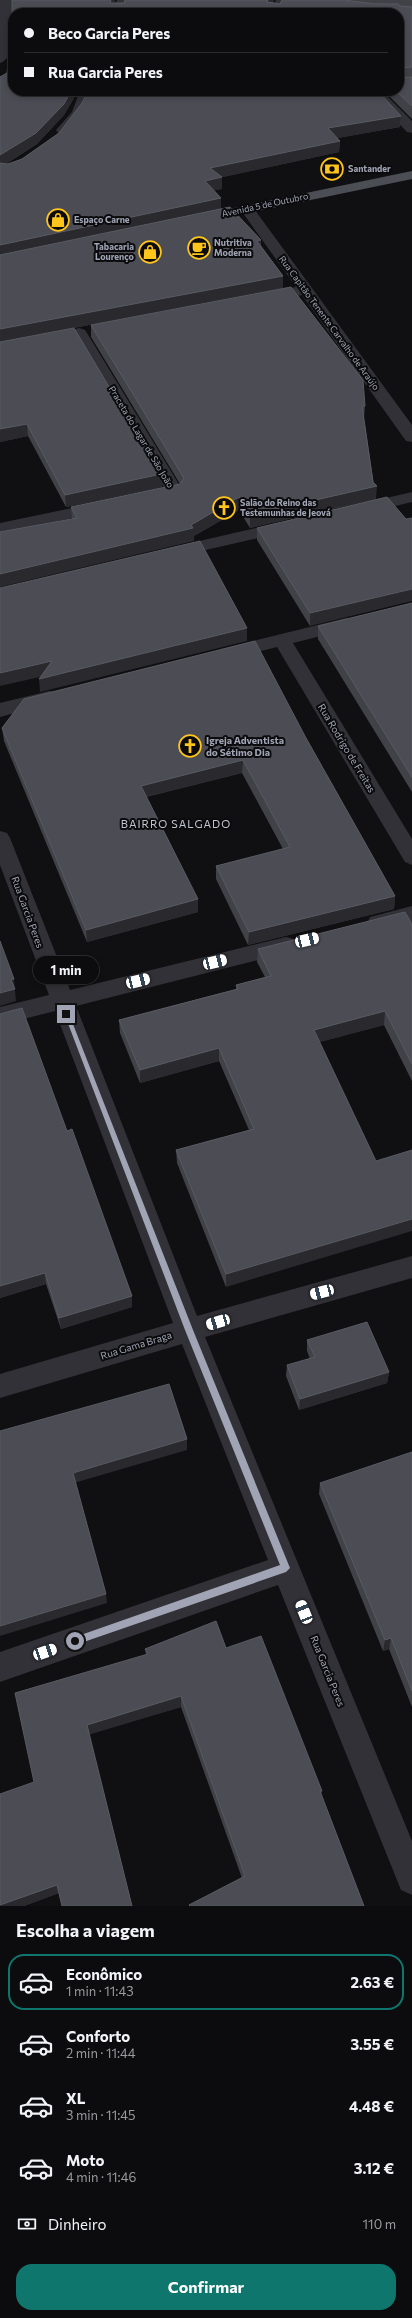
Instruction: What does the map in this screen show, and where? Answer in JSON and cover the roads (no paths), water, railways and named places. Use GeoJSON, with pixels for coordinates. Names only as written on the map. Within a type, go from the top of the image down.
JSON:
{"type":"FeatureCollection","features":[{"type":"Feature","properties":{"kind":"main road","name":"Avenida 5 de Outubro"},"geometry":{"type":"LineString","coordinates":[[193,220],[412,176]]}},
{"type":"Feature","properties":{"kind":"street"},"geometry":{"type":"LineString","coordinates":[[4,59],[8,36],[6,0]]}},
{"type":"Feature","properties":{"kind":"street"},"geometry":{"type":"LineString","coordinates":[[55,140],[78,113],[85,96]]}},
{"type":"Feature","properties":{"kind":"street"},"geometry":{"type":"LineString","coordinates":[[380,96],[412,129]]}},
{"type":"Feature","properties":{"kind":"street","name":"Rua Capitão Tenente Carvalho de Araújo"},"geometry":{"type":"LineString","coordinates":[[247,209],[406,422],[412,437]]}},
{"type":"Feature","properties":{"kind":"street"},"geometry":{"type":"LineString","coordinates":[[251,300],[306,290]]}},
{"type":"Feature","properties":{"kind":"street","name":"Praceta do Lagar de São João"},"geometry":{"type":"LineString","coordinates":[[79,333],[174,491],[136,499]]}},
{"type":"Feature","properties":{"kind":"street"},"geometry":{"type":"LineString","coordinates":[[342,514],[412,497]]}},
{"type":"Feature","properties":{"kind":"street"},"geometry":{"type":"LineString","coordinates":[[0,528],[114,504]]}},
{"type":"Feature","properties":{"kind":"street"},"geometry":{"type":"LineString","coordinates":[[156,557],[303,523]]}},
{"type":"Feature","properties":{"kind":"street"},"geometry":{"type":"LineString","coordinates":[[214,657],[366,619]]}},
{"type":"Feature","properties":{"kind":"street","name":"Rua Rodrigo de Freitas"},"geometry":{"type":"LineString","coordinates":[[282,640],[412,857]]}},
{"type":"Feature","properties":{"kind":"street"},"geometry":{"type":"LineString","coordinates":[[0,710],[69,693]]}},
{"type":"Feature","properties":{"kind":"street","name":"Rua Garcia Peres"},"geometry":{"type":"LineString","coordinates":[[0,838],[189,1330],[412,1879]]}},
{"type":"Feature","properties":{"kind":"street"},"geometry":{"type":"LineString","coordinates":[[361,927],[412,914]]}},
{"type":"Feature","properties":{"kind":"street"},"geometry":{"type":"LineString","coordinates":[[0,1016],[307,940]]}},
{"type":"Feature","properties":{"kind":"street","name":"Rua Gama Braga"},"geometry":{"type":"LineString","coordinates":[[0,1386],[189,1330],[412,1267]]}},
{"type":"Feature","properties":{"kind":"street"},"geometry":{"type":"LineString","coordinates":[[0,1667],[286,1568]]}},
{"type":"Feature","properties":{"kind":"place","name":"Santander"},"geometry":{"type":"Point","coordinates":[332,169]}},
{"type":"Feature","properties":{"kind":"place","name":"Espaço Carne"},"geometry":{"type":"Point","coordinates":[58,220]}},
{"type":"Feature","properties":{"kind":"place","name":"Nutritiva Moderna"},"geometry":{"type":"Point","coordinates":[199,248]}},
{"type":"Feature","properties":{"kind":"place","name":"Tabacaria Lourenço"},"geometry":{"type":"Point","coordinates":[150,252]}},
{"type":"Feature","properties":{"kind":"place","name":"Salão do Reino das Testemunhas de Jeová"},"geometry":{"type":"Point","coordinates":[224,508]}},
{"type":"Feature","properties":{"kind":"place","name":"Igreja Adventista do Sétimo Dia"},"geometry":{"type":"Point","coordinates":[190,746]}},
{"type":"Feature","properties":{"kind":"district","name":"BAIRRO SALGADO"},"geometry":{"type":"Point","coordinates":[176,824]}}]}
